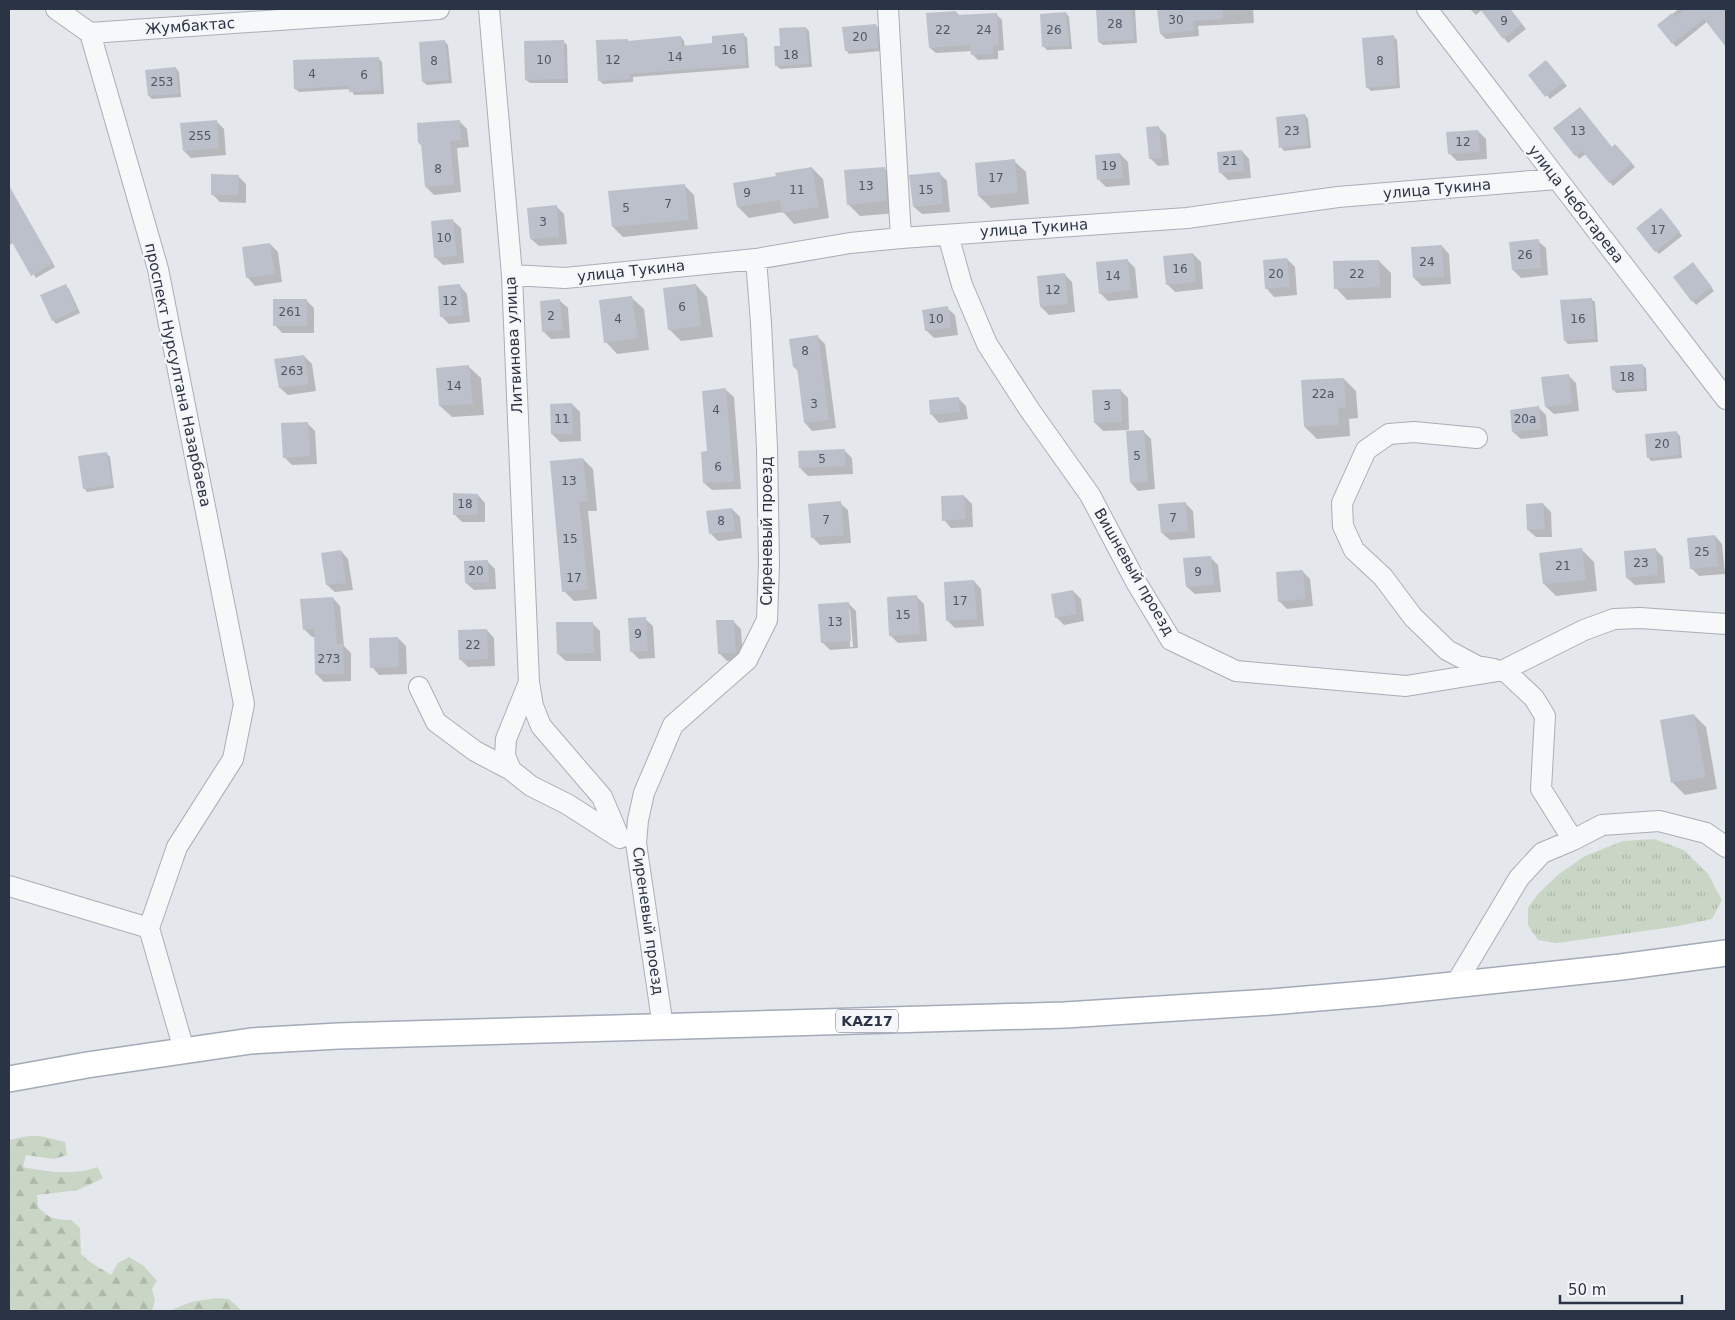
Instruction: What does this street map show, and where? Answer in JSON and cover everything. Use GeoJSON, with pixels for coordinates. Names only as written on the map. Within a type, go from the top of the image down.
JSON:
{"type":"FeatureCollection","features":[{"type":"Feature","properties":{"kind":"main road","name":"KAZ17"},"geometry":{"type":"LineString","coordinates":[[9,1079],[87,1065],[251,1041],[338,1036],[1066,1015],[1271,1002],[1455,985],[1621,967],[1726,953]]}},
{"type":"Feature","properties":{"kind":"street"},"geometry":{"type":"LineString","coordinates":[[56,9],[90,34]]}},
{"type":"Feature","properties":{"kind":"street","name":"Жумбактас"},"geometry":{"type":"LineString","coordinates":[[90,34],[439,9]]}},
{"type":"Feature","properties":{"kind":"street","name":"Литвинова улица"},"geometry":{"type":"LineString","coordinates":[[489,9],[512,275],[529,682],[532,706],[541,726],[602,797],[619,837],[641,872]]}},
{"type":"Feature","properties":{"kind":"street"},"geometry":{"type":"LineString","coordinates":[[888,9],[901,238]]}},
{"type":"Feature","properties":{"kind":"street","name":"улица Чеботарева"},"geometry":{"type":"LineString","coordinates":[[1427,9],[1726,399]]}},
{"type":"Feature","properties":{"kind":"street","name":"проспект Нурсултана Назарбаева"},"geometry":{"type":"LineString","coordinates":[[90,34],[158,269],[244,704],[234,759],[177,846],[149,928]]}},
{"type":"Feature","properties":{"kind":"street","name":"улица Тукина"},"geometry":{"type":"LineString","coordinates":[[512,275],[565,278],[756,259],[850,243],[1187,218],[1338,196],[1556,179]]}},
{"type":"Feature","properties":{"kind":"street","name":"Вишневый проезд"},"geometry":{"type":"LineString","coordinates":[[948,235],[962,285],[987,344],[1029,409],[1090,495],[1136,582],[1171,640],[1236,671],[1406,686],[1504,670],[1584,630],[1614,619],[1640,618],[1726,624]]}},
{"type":"Feature","properties":{"kind":"street","name":"Сиреневый проезд"},"geometry":{"type":"LineString","coordinates":[[663,1027],[636,844],[638,820],[644,793],[673,725],[747,660],[767,620],[767,448],[756,259]]}},
{"type":"Feature","properties":{"kind":"street"},"geometry":{"type":"LineString","coordinates":[[1477,438],[1414,432],[1389,434],[1366,450],[1342,503],[1344,526],[1354,550],[1383,577],[1413,617],[1447,650],[1477,666],[1504,670],[1534,698],[1545,716],[1541,789],[1573,840]]}},
{"type":"Feature","properties":{"kind":"street"},"geometry":{"type":"LineString","coordinates":[[511,770],[505,756],[506,739],[529,682]]}},
{"type":"Feature","properties":{"kind":"street"},"geometry":{"type":"LineString","coordinates":[[419,687],[436,722],[475,751],[511,770],[531,786],[567,804],[619,837]]}},
{"type":"Feature","properties":{"kind":"street"},"geometry":{"type":"LineString","coordinates":[[1455,985],[1519,878],[1542,853],[1602,825],[1659,821],[1706,832],[1726,847]]}},
{"type":"Feature","properties":{"kind":"street"},"geometry":{"type":"LineString","coordinates":[[9,886],[149,928],[184,1050]]}},
{"type":"Feature","properties":{"kind":"green space"},"geometry":{"type":"Polygon","coordinates":[[[1654,839],[1684,850],[1708,874],[1722,900],[1712,919],[1673,927],[1557,943],[1538,940],[1528,925],[1528,908],[1538,894],[1559,874],[1585,856],[1623,841],[1654,839]]]}},
{"type":"Feature","properties":{"kind":"green space"},"geometry":{"type":"Polygon","coordinates":[[[28,1136],[40,1136],[65,1142],[67,1155],[54,1159],[26,1155],[23,1167],[51,1172],[79,1172],[97,1167],[103,1178],[78,1190],[37,1195],[38,1207],[49,1216],[57,1219],[71,1220],[80,1228],[81,1254],[111,1275],[118,1263],[129,1257],[144,1266],[157,1281],[152,1289],[155,1301],[152,1311],[9,1311],[9,1140],[28,1136]]]}},
{"type":"Feature","properties":{"kind":"green space"},"geometry":{"type":"Polygon","coordinates":[[[216,1298],[229,1299],[242,1311],[169,1311],[191,1302],[216,1298]]]}},
{"type":"Feature","properties":{"kind":"building"},"geometry":{"type":"Polygon","coordinates":[[[1096,9],[1132,9],[1134,40],[1098,42],[1096,9]]]}},
{"type":"Feature","properties":{"kind":"building"},"geometry":{"type":"Polygon","coordinates":[[[1157,9],[1223,9],[1223,19],[1193,21],[1194,31],[1160,34],[1157,9]]]}},
{"type":"Feature","properties":{"kind":"building"},"geometry":{"type":"Polygon","coordinates":[[[1480,9],[1510,9],[1522,24],[1503,39],[1480,9]]]}},
{"type":"Feature","properties":{"kind":"building"},"geometry":{"type":"Polygon","coordinates":[[[1685,9],[1726,9],[1726,47],[1704,19],[1672,44],[1657,25],[1672,13],[1675,17],[1685,9]]]}},
{"type":"Feature","properties":{"kind":"building"},"geometry":{"type":"Polygon","coordinates":[[[956,11],[957,15],[997,13],[999,45],[993,46],[993,54],[971,55],[970,45],[929,48],[926,13],[956,11]]]}},
{"type":"Feature","properties":{"kind":"building"},"geometry":{"type":"Polygon","coordinates":[[[1066,12],[1069,46],[1042,47],[1040,14],[1066,12]]]}},
{"type":"Feature","properties":{"kind":"building"},"geometry":{"type":"Polygon","coordinates":[[[876,24],[878,48],[845,51],[842,27],[876,24]]]}},
{"type":"Feature","properties":{"kind":"building"},"geometry":{"type":"Polygon","coordinates":[[[806,27],[809,64],[775,66],[774,46],[780,46],[779,28],[806,27]]]}},
{"type":"Feature","properties":{"kind":"building"},"geometry":{"type":"Polygon","coordinates":[[[744,33],[746,65],[630,74],[630,79],[598,81],[596,40],[628,39],[628,41],[681,36],[682,46],[712,43],[712,36],[744,33]]]}},
{"type":"Feature","properties":{"kind":"building"},"geometry":{"type":"Polygon","coordinates":[[[1394,35],[1397,85],[1366,88],[1362,38],[1394,35]]]}},
{"type":"Feature","properties":{"kind":"building"},"geometry":{"type":"Polygon","coordinates":[[[445,40],[449,80],[422,82],[419,42],[445,40]]]}},
{"type":"Feature","properties":{"kind":"building"},"geometry":{"type":"Polygon","coordinates":[[[564,40],[565,79],[525,80],[524,41],[564,40]]]}},
{"type":"Feature","properties":{"kind":"building"},"geometry":{"type":"Polygon","coordinates":[[[379,57],[381,90],[349,92],[349,86],[294,89],[293,60],[379,57]]]}},
{"type":"Feature","properties":{"kind":"building"},"geometry":{"type":"Polygon","coordinates":[[[1546,60],[1564,82],[1545,97],[1528,75],[1546,60]]]}},
{"type":"Feature","properties":{"kind":"building"},"geometry":{"type":"Polygon","coordinates":[[[176,67],[179,94],[148,96],[145,70],[176,67]]]}},
{"type":"Feature","properties":{"kind":"building"},"geometry":{"type":"Polygon","coordinates":[[[1580,107],[1612,147],[1615,144],[1632,163],[1609,183],[1582,151],[1575,156],[1553,128],[1580,107]]]}},
{"type":"Feature","properties":{"kind":"building"},"geometry":{"type":"Polygon","coordinates":[[[1305,114],[1308,145],[1279,148],[1276,117],[1305,114]]]}},
{"type":"Feature","properties":{"kind":"building"},"geometry":{"type":"Polygon","coordinates":[[[217,120],[219,148],[183,151],[180,123],[217,120]]]}},
{"type":"Feature","properties":{"kind":"building"},"geometry":{"type":"Polygon","coordinates":[[[460,120],[461,140],[450,141],[454,185],[425,187],[417,123],[460,120]]]}},
{"type":"Feature","properties":{"kind":"building"},"geometry":{"type":"Polygon","coordinates":[[[1159,126],[1162,158],[1149,159],[1146,127],[1159,126]]]}},
{"type":"Feature","properties":{"kind":"building"},"geometry":{"type":"Polygon","coordinates":[[[1478,130],[1480,152],[1448,154],[1446,132],[1478,130]]]}},
{"type":"Feature","properties":{"kind":"building"},"geometry":{"type":"Polygon","coordinates":[[[1242,150],[1244,171],[1219,173],[1217,152],[1242,150]]]}},
{"type":"Feature","properties":{"kind":"building"},"geometry":{"type":"Polygon","coordinates":[[[1120,153],[1123,178],[1097,180],[1095,155],[1120,153]]]}},
{"type":"Feature","properties":{"kind":"building"},"geometry":{"type":"Polygon","coordinates":[[[1015,159],[1018,193],[978,196],[975,163],[1015,159]]]}},
{"type":"Feature","properties":{"kind":"building"},"geometry":{"type":"Polygon","coordinates":[[[812,167],[819,207],[782,213],[780,200],[737,207],[733,183],[776,176],[775,173],[812,167]]]}},
{"type":"Feature","properties":{"kind":"building"},"geometry":{"type":"Polygon","coordinates":[[[885,167],[887,201],[847,205],[844,170],[885,167]]]}},
{"type":"Feature","properties":{"kind":"building"},"geometry":{"type":"Polygon","coordinates":[[[940,172],[943,204],[913,207],[909,175],[940,172]]]}},
{"type":"Feature","properties":{"kind":"building"},"geometry":{"type":"Polygon","coordinates":[[[211,174],[239,175],[238,195],[211,195],[211,174]]]}},
{"type":"Feature","properties":{"kind":"building"},"geometry":{"type":"Polygon","coordinates":[[[685,184],[689,220],[612,227],[608,191],[685,184]]]}},
{"type":"Feature","properties":{"kind":"building"},"geometry":{"type":"Polygon","coordinates":[[[9,186],[53,263],[31,276],[9,237],[9,186]]]}},
{"type":"Feature","properties":{"kind":"building"},"geometry":{"type":"Polygon","coordinates":[[[557,205],[559,237],[530,239],[527,208],[557,205]]]}},
{"type":"Feature","properties":{"kind":"building"},"geometry":{"type":"Polygon","coordinates":[[[1661,208],[1680,232],[1655,252],[1636,228],[1661,208]]]}},
{"type":"Feature","properties":{"kind":"building"},"geometry":{"type":"Polygon","coordinates":[[[453,219],[457,256],[434,258],[431,221],[453,219]]]}},
{"type":"Feature","properties":{"kind":"building"},"geometry":{"type":"Polygon","coordinates":[[[1539,239],[1541,268],[1512,270],[1509,242],[1539,239]]]}},
{"type":"Feature","properties":{"kind":"building"},"geometry":{"type":"Polygon","coordinates":[[[270,243],[275,274],[246,278],[242,247],[270,243]]]}},
{"type":"Feature","properties":{"kind":"building"},"geometry":{"type":"Polygon","coordinates":[[[1442,245],[1444,277],[1413,278],[1411,247],[1442,245]]]}},
{"type":"Feature","properties":{"kind":"building"},"geometry":{"type":"Polygon","coordinates":[[[1193,253],[1196,282],[1166,285],[1163,256],[1193,253]]]}},
{"type":"Feature","properties":{"kind":"building"},"geometry":{"type":"Polygon","coordinates":[[[1287,258],[1290,287],[1265,289],[1263,260],[1287,258]]]}},
{"type":"Feature","properties":{"kind":"building"},"geometry":{"type":"Polygon","coordinates":[[[1128,259],[1131,290],[1099,294],[1096,262],[1128,259]]]}},
{"type":"Feature","properties":{"kind":"building"},"geometry":{"type":"Polygon","coordinates":[[[1379,260],[1380,287],[1334,289],[1333,261],[1379,260]]]}},
{"type":"Feature","properties":{"kind":"building"},"geometry":{"type":"Polygon","coordinates":[[[1693,262],[1712,287],[1692,302],[1673,277],[1693,262]]]}},
{"type":"Feature","properties":{"kind":"building"},"geometry":{"type":"Polygon","coordinates":[[[1065,273],[1068,304],[1040,307],[1037,276],[1065,273]]]}},
{"type":"Feature","properties":{"kind":"building"},"geometry":{"type":"Polygon","coordinates":[[[66,284],[77,310],[52,321],[40,295],[66,284]]]}},
{"type":"Feature","properties":{"kind":"building"},"geometry":{"type":"Polygon","coordinates":[[[460,284],[463,315],[440,317],[438,286],[460,284]]]}},
{"type":"Feature","properties":{"kind":"building"},"geometry":{"type":"Polygon","coordinates":[[[696,284],[701,326],[668,330],[663,288],[696,284]]]}},
{"type":"Feature","properties":{"kind":"building"},"geometry":{"type":"Polygon","coordinates":[[[632,296],[638,338],[604,343],[599,300],[632,296]]]}},
{"type":"Feature","properties":{"kind":"building"},"geometry":{"type":"Polygon","coordinates":[[[1592,298],[1595,339],[1564,341],[1560,300],[1592,298]]]}},
{"type":"Feature","properties":{"kind":"building"},"geometry":{"type":"Polygon","coordinates":[[[273,299],[307,299],[307,326],[273,326],[273,299]]]}},
{"type":"Feature","properties":{"kind":"building"},"geometry":{"type":"Polygon","coordinates":[[[560,299],[563,330],[542,332],[540,301],[560,299]]]}},
{"type":"Feature","properties":{"kind":"building"},"geometry":{"type":"Polygon","coordinates":[[[948,306],[951,327],[925,331],[922,310],[948,306]]]}},
{"type":"Feature","properties":{"kind":"building"},"geometry":{"type":"Polygon","coordinates":[[[818,335],[829,420],[804,423],[797,367],[793,367],[789,339],[818,335]]]}},
{"type":"Feature","properties":{"kind":"building"},"geometry":{"type":"Polygon","coordinates":[[[304,355],[309,384],[279,388],[274,359],[304,355]]]}},
{"type":"Feature","properties":{"kind":"building"},"geometry":{"type":"Polygon","coordinates":[[[1643,364],[1644,388],[1612,390],[1610,366],[1643,364]]]}},
{"type":"Feature","properties":{"kind":"building"},"geometry":{"type":"Polygon","coordinates":[[[469,365],[473,404],[439,406],[436,368],[469,365]]]}},
{"type":"Feature","properties":{"kind":"building"},"geometry":{"type":"Polygon","coordinates":[[[1569,374],[1572,404],[1545,407],[1541,377],[1569,374]]]}},
{"type":"Feature","properties":{"kind":"building"},"geometry":{"type":"Polygon","coordinates":[[[1344,378],[1346,407],[1338,408],[1339,425],[1304,427],[1301,380],[1344,378]]]}},
{"type":"Feature","properties":{"kind":"building"},"geometry":{"type":"Polygon","coordinates":[[[726,388],[734,482],[703,483],[701,452],[707,451],[702,391],[726,388]]]}},
{"type":"Feature","properties":{"kind":"building"},"geometry":{"type":"Polygon","coordinates":[[[1121,389],[1122,422],[1094,423],[1092,390],[1121,389]]]}},
{"type":"Feature","properties":{"kind":"building"},"geometry":{"type":"Polygon","coordinates":[[[959,397],[960,412],[930,415],[929,400],[959,397]]]}},
{"type":"Feature","properties":{"kind":"building"},"geometry":{"type":"Polygon","coordinates":[[[572,403],[573,434],[551,434],[550,404],[572,403]]]}},
{"type":"Feature","properties":{"kind":"building"},"geometry":{"type":"Polygon","coordinates":[[[1539,406],[1541,429],[1512,432],[1510,410],[1539,406]]]}},
{"type":"Feature","properties":{"kind":"building"},"geometry":{"type":"Polygon","coordinates":[[[308,422],[310,456],[283,458],[281,423],[308,422]]]}},
{"type":"Feature","properties":{"kind":"building"},"geometry":{"type":"Polygon","coordinates":[[[1144,430],[1148,482],[1130,483],[1126,431],[1144,430]]]}},
{"type":"Feature","properties":{"kind":"building"},"geometry":{"type":"Polygon","coordinates":[[[1677,431],[1679,455],[1647,458],[1645,434],[1677,431]]]}},
{"type":"Feature","properties":{"kind":"building"},"geometry":{"type":"Polygon","coordinates":[[[845,449],[845,466],[799,468],[798,451],[845,449]]]}},
{"type":"Feature","properties":{"kind":"building"},"geometry":{"type":"Polygon","coordinates":[[[107,452],[112,485],[83,489],[78,456],[107,452]]]}},
{"type":"Feature","properties":{"kind":"building"},"geometry":{"type":"Polygon","coordinates":[[[583,458],[588,501],[579,502],[588,589],[562,592],[550,461],[583,458]]]}},
{"type":"Feature","properties":{"kind":"building"},"geometry":{"type":"Polygon","coordinates":[[[453,493],[478,494],[477,515],[453,515],[453,493]]]}},
{"type":"Feature","properties":{"kind":"building"},"geometry":{"type":"Polygon","coordinates":[[[964,495],[966,519],[942,521],[941,496],[964,495]]]}},
{"type":"Feature","properties":{"kind":"building"},"geometry":{"type":"Polygon","coordinates":[[[841,501],[844,535],[811,538],[808,504],[841,501]]]}},
{"type":"Feature","properties":{"kind":"building"},"geometry":{"type":"Polygon","coordinates":[[[1186,502],[1188,531],[1161,533],[1158,504],[1186,502]]]}},
{"type":"Feature","properties":{"kind":"building"},"geometry":{"type":"Polygon","coordinates":[[[1543,503],[1545,529],[1527,530],[1526,504],[1543,503]]]}},
{"type":"Feature","properties":{"kind":"building"},"geometry":{"type":"Polygon","coordinates":[[[732,508],[735,531],[709,534],[706,511],[732,508]]]}},
{"type":"Feature","properties":{"kind":"building"},"geometry":{"type":"Polygon","coordinates":[[[1715,535],[1718,566],[1690,569],[1687,538],[1715,535]]]}},
{"type":"Feature","properties":{"kind":"building"},"geometry":{"type":"Polygon","coordinates":[[[1582,548],[1586,580],[1543,584],[1539,553],[1582,548]]]}},
{"type":"Feature","properties":{"kind":"building"},"geometry":{"type":"Polygon","coordinates":[[[1656,548],[1658,575],[1626,578],[1624,551],[1656,548]]]}},
{"type":"Feature","properties":{"kind":"building"},"geometry":{"type":"Polygon","coordinates":[[[341,550],[346,583],[326,585],[321,553],[341,550]]]}},
{"type":"Feature","properties":{"kind":"building"},"geometry":{"type":"Polygon","coordinates":[[[1211,556],[1214,585],[1186,587],[1183,558],[1211,556]]]}},
{"type":"Feature","properties":{"kind":"building"},"geometry":{"type":"Polygon","coordinates":[[[488,560],[489,582],[465,583],[464,561],[488,560]]]}},
{"type":"Feature","properties":{"kind":"building"},"geometry":{"type":"Polygon","coordinates":[[[1303,570],[1306,599],[1278,602],[1276,572],[1303,570]]]}},
{"type":"Feature","properties":{"kind":"building"},"geometry":{"type":"Polygon","coordinates":[[[974,580],[977,619],[946,621],[944,582],[974,580]]]}},
{"type":"Feature","properties":{"kind":"building"},"geometry":{"type":"Polygon","coordinates":[[[1073,590],[1077,614],[1055,618],[1051,594],[1073,590]]]}},
{"type":"Feature","properties":{"kind":"building"},"geometry":{"type":"Polygon","coordinates":[[[917,595],[920,634],[889,636],[887,597],[917,595]]]}},
{"type":"Feature","properties":{"kind":"building"},"geometry":{"type":"Polygon","coordinates":[[[333,597],[337,644],[343,644],[344,674],[315,674],[314,629],[303,630],[300,599],[333,597]]]}},
{"type":"Feature","properties":{"kind":"building"},"geometry":{"type":"Polygon","coordinates":[[[849,602],[851,641],[821,643],[818,604],[849,602]]]}},
{"type":"Feature","properties":{"kind":"building"},"geometry":{"type":"Polygon","coordinates":[[[646,617],[648,651],[630,652],[628,618],[646,617]]]}},
{"type":"Feature","properties":{"kind":"building"},"geometry":{"type":"Polygon","coordinates":[[[716,620],[734,620],[736,653],[718,654],[716,620]]]}},
{"type":"Feature","properties":{"kind":"building"},"geometry":{"type":"Polygon","coordinates":[[[556,622],[593,622],[594,653],[557,654],[556,622]]]}},
{"type":"Feature","properties":{"kind":"building"},"geometry":{"type":"Polygon","coordinates":[[[487,629],[488,659],[459,660],[458,630],[487,629]]]}},
{"type":"Feature","properties":{"kind":"building"},"geometry":{"type":"Polygon","coordinates":[[[398,637],[399,667],[370,668],[369,638],[398,637]]]}},
{"type":"Feature","properties":{"kind":"building"},"geometry":{"type":"Polygon","coordinates":[[[1694,714],[1706,777],[1671,783],[1660,720],[1694,714]]]}}]}
